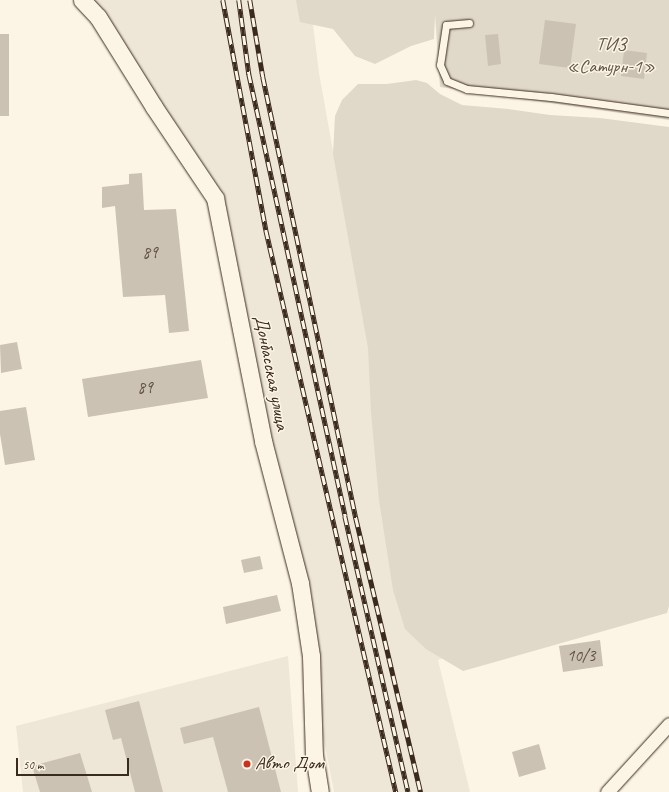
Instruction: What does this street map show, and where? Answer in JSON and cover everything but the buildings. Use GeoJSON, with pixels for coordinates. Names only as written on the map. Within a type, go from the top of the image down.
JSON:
{"type":"FeatureCollection","features":[{"type":"Feature","properties":{"kind":"street","name":"Донбасская улица"},"geometry":{"type":"LineString","coordinates":[[82,0],[98,17],[154,107],[215,198],[263,441],[300,582],[311,656],[314,755],[320,792]]}},
{"type":"Feature","properties":{"kind":"street"},"geometry":{"type":"LineString","coordinates":[[607,792],[669,724]]}},
{"type":"Feature","properties":{"kind":"lane"},"geometry":{"type":"LineString","coordinates":[[469,23],[446,25],[440,65],[447,81],[467,89],[551,97],[669,114]]}},
{"type":"Feature","properties":{"kind":"shaded area"},"geometry":{"type":"Polygon","coordinates":[[[89,0],[310,0],[319,73],[370,357],[454,654],[438,660],[470,792],[334,792],[219,198],[89,0]]]}},
{"type":"Feature","properties":{"kind":"shaded area"},"geometry":{"type":"Polygon","coordinates":[[[288,656],[298,792],[23,792],[16,726],[288,656]]]}},
{"type":"Feature","properties":{"kind":"green space","name":"ТИЗ «Сатурн-1»"},"geometry":{"type":"Polygon","coordinates":[[[296,0],[669,0],[669,120],[440,87],[435,15],[434,39],[411,46],[375,64],[355,56],[333,29],[300,22],[296,0]]]}},
{"type":"Feature","properties":{"kind":"green space"},"geometry":{"type":"Polygon","coordinates":[[[416,80],[427,83],[440,94],[462,105],[508,109],[550,115],[600,118],[669,127],[669,606],[667,613],[463,671],[426,649],[405,629],[393,590],[379,500],[371,412],[368,348],[333,154],[335,116],[342,100],[358,84],[387,84],[416,80]]]}},
{"type":"Feature","properties":{"kind":"railway"},"geometry":{"type":"LineString","coordinates":[[223,0],[266,230],[396,792]]}},
{"type":"Feature","properties":{"kind":"railway"},"geometry":{"type":"LineString","coordinates":[[239,0],[249,74],[345,516],[408,792]]}},
{"type":"Feature","properties":{"kind":"railway"},"geometry":{"type":"LineString","coordinates":[[250,0],[263,77],[356,518],[421,792]]}},
{"type":"Feature","properties":{"kind":"place","name":"Авто Дом"},"geometry":{"type":"Point","coordinates":[247,764]}}]}
